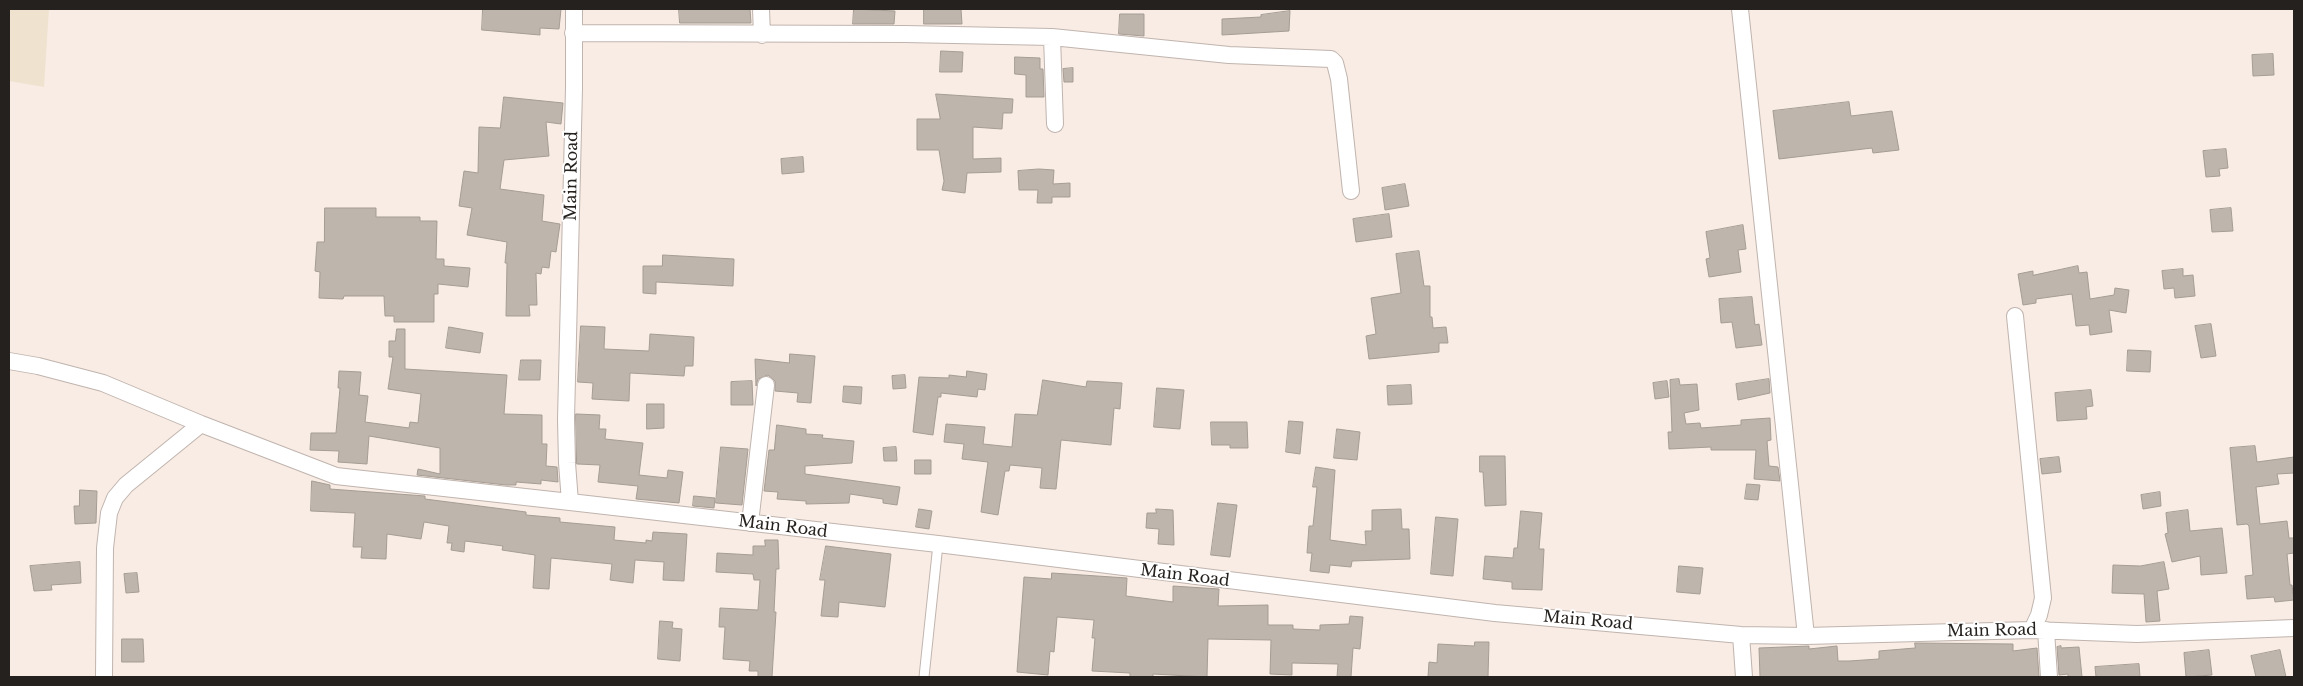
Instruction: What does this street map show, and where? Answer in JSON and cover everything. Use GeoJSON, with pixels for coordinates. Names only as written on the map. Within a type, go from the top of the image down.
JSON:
{"type":"FeatureCollection","features":[{"type":"Feature","properties":{"kind":"street","name":"Main Road"},"geometry":{"type":"LineString","coordinates":[[574,9],[566,419],[570,502],[938,544],[1494,613],[1741,635],[1806,636],[2039,630],[2137,634],[2294,628]]}},
{"type":"Feature","properties":{"kind":"street"},"geometry":{"type":"LineString","coordinates":[[760,9],[762,35]]}},
{"type":"Feature","properties":{"kind":"street"},"geometry":{"type":"LineString","coordinates":[[1740,9],[1806,636]]}},
{"type":"Feature","properties":{"kind":"street"},"geometry":{"type":"LineString","coordinates":[[574,33],[904,34],[1052,37],[1229,55],[1331,59],[1335,63],[1339,79],[1351,191]]}},
{"type":"Feature","properties":{"kind":"street"},"geometry":{"type":"LineString","coordinates":[[1052,37],[1055,124]]}},
{"type":"Feature","properties":{"kind":"street"},"geometry":{"type":"LineString","coordinates":[[2015,316],[2042,576],[2043,598],[2039,615],[2039,630],[2050,677]]}},
{"type":"Feature","properties":{"kind":"street"},"geometry":{"type":"LineString","coordinates":[[9,362],[38,366],[103,383],[201,424],[336,476],[570,502]]}},
{"type":"Feature","properties":{"kind":"street"},"geometry":{"type":"LineString","coordinates":[[750,523],[766,385]]}},
{"type":"Feature","properties":{"kind":"street"},"geometry":{"type":"LineString","coordinates":[[104,677],[105,548],[110,513],[115,498],[126,485],[201,424]]}},
{"type":"Feature","properties":{"kind":"street"},"geometry":{"type":"LineString","coordinates":[[1741,635],[1744,677]]}},
{"type":"Feature","properties":{"kind":"lane"},"geometry":{"type":"LineString","coordinates":[[924,677],[938,544]]}},
{"type":"Feature","properties":{"kind":"shaded area"},"geometry":{"type":"Polygon","coordinates":[[[9,9],[49,9],[44,87],[9,81],[9,9]]]}},
{"type":"Feature","properties":{"kind":"building"},"geometry":{"type":"Polygon","coordinates":[[[483,9],[561,9],[559,29],[540,28],[540,35],[482,30],[483,9]]]}},
{"type":"Feature","properties":{"kind":"building"},"geometry":{"type":"Polygon","coordinates":[[[679,9],[750,9],[751,23],[680,23],[679,9]]]}},
{"type":"Feature","properties":{"kind":"building"},"geometry":{"type":"Polygon","coordinates":[[[854,9],[895,11],[894,24],[853,24],[854,9]]]}},
{"type":"Feature","properties":{"kind":"building"},"geometry":{"type":"Polygon","coordinates":[[[924,9],[961,9],[962,24],[924,24],[924,9]]]}},
{"type":"Feature","properties":{"kind":"building"},"geometry":{"type":"Polygon","coordinates":[[[1290,11],[1289,31],[1222,35],[1222,19],[1261,17],[1261,15],[1290,11]]]}},
{"type":"Feature","properties":{"kind":"building"},"geometry":{"type":"Polygon","coordinates":[[[1120,14],[1144,14],[1144,36],[1119,34],[1120,14]]]}},
{"type":"Feature","properties":{"kind":"building"},"geometry":{"type":"Polygon","coordinates":[[[941,51],[963,52],[962,72],[940,72],[941,51]]]}},
{"type":"Feature","properties":{"kind":"building"},"geometry":{"type":"Polygon","coordinates":[[[2273,54],[2274,75],[2253,76],[2252,55],[2273,54]]]}},
{"type":"Feature","properties":{"kind":"building"},"geometry":{"type":"Polygon","coordinates":[[[1015,57],[1040,58],[1040,69],[1043,69],[1044,97],[1026,97],[1026,75],[1015,74],[1015,57]]]}},
{"type":"Feature","properties":{"kind":"building"},"geometry":{"type":"Polygon","coordinates":[[[1073,68],[1073,82],[1064,82],[1063,69],[1073,68]]]}},
{"type":"Feature","properties":{"kind":"building"},"geometry":{"type":"Polygon","coordinates":[[[936,94],[1013,99],[1012,113],[1003,113],[1002,129],[973,127],[973,159],[1001,158],[1001,172],[967,173],[965,193],[942,190],[944,181],[939,150],[917,150],[917,119],[940,119],[936,94]]]}},
{"type":"Feature","properties":{"kind":"building"},"geometry":{"type":"Polygon","coordinates":[[[504,97],[563,103],[561,124],[546,122],[549,156],[504,160],[500,189],[544,195],[542,221],[560,224],[556,252],[551,251],[549,268],[542,267],[541,274],[536,273],[537,305],[529,305],[530,316],[506,316],[507,263],[505,263],[507,242],[467,235],[472,208],[459,206],[464,171],[478,173],[479,127],[500,128],[504,97]]]}},
{"type":"Feature","properties":{"kind":"building"},"geometry":{"type":"Polygon","coordinates":[[[1849,102],[1851,116],[1892,111],[1899,150],[1873,153],[1872,148],[1779,159],[1773,111],[1849,102]]]}},
{"type":"Feature","properties":{"kind":"building"},"geometry":{"type":"Polygon","coordinates":[[[2226,149],[2228,168],[2219,169],[2220,176],[2206,177],[2203,151],[2226,149]]]}},
{"type":"Feature","properties":{"kind":"building"},"geometry":{"type":"Polygon","coordinates":[[[803,157],[804,172],[782,174],[781,159],[803,157]]]}},
{"type":"Feature","properties":{"kind":"building"},"geometry":{"type":"Polygon","coordinates":[[[1054,170],[1053,184],[1070,183],[1070,197],[1052,197],[1052,203],[1037,203],[1038,190],[1019,190],[1018,171],[1054,170]]]}},
{"type":"Feature","properties":{"kind":"building"},"geometry":{"type":"Polygon","coordinates":[[[1405,184],[1409,206],[1385,210],[1382,188],[1405,184]]]}},
{"type":"Feature","properties":{"kind":"building"},"geometry":{"type":"Polygon","coordinates":[[[325,208],[376,208],[376,217],[420,217],[420,221],[437,221],[436,259],[444,259],[444,266],[470,268],[468,287],[438,284],[438,294],[434,294],[434,322],[394,322],[394,316],[385,316],[384,296],[344,296],[343,299],[319,298],[320,272],[315,271],[317,242],[324,242],[325,208]]]}},
{"type":"Feature","properties":{"kind":"building"},"geometry":{"type":"Polygon","coordinates":[[[2231,208],[2233,231],[2212,232],[2210,210],[2231,208]]]}},
{"type":"Feature","properties":{"kind":"building"},"geometry":{"type":"Polygon","coordinates":[[[1389,214],[1392,237],[1356,242],[1353,219],[1389,214]]]}},
{"type":"Feature","properties":{"kind":"building"},"geometry":{"type":"Polygon","coordinates":[[[1743,225],[1746,249],[1738,250],[1741,272],[1709,277],[1706,259],[1710,258],[1706,232],[1743,225]]]}},
{"type":"Feature","properties":{"kind":"building"},"geometry":{"type":"Polygon","coordinates":[[[1419,251],[1424,286],[1430,286],[1430,317],[1432,317],[1433,328],[1446,327],[1448,343],[1439,343],[1439,352],[1369,359],[1366,336],[1376,334],[1371,298],[1401,293],[1396,254],[1419,251]]]}},
{"type":"Feature","properties":{"kind":"building"},"geometry":{"type":"Polygon","coordinates":[[[663,255],[734,259],[733,286],[656,282],[656,294],[643,293],[643,266],[662,266],[663,255]]]}},
{"type":"Feature","properties":{"kind":"building"},"geometry":{"type":"Polygon","coordinates":[[[2078,266],[2079,273],[2087,272],[2090,299],[2114,295],[2115,288],[2129,290],[2126,313],[2109,310],[2112,332],[2090,335],[2089,325],[2076,326],[2072,294],[2036,299],[2036,303],[2023,305],[2018,274],[2033,271],[2033,275],[2078,266]]]}},
{"type":"Feature","properties":{"kind":"building"},"geometry":{"type":"Polygon","coordinates":[[[2183,269],[2183,276],[2193,275],[2195,296],[2175,298],[2174,288],[2164,289],[2162,271],[2183,269]]]}},
{"type":"Feature","properties":{"kind":"building"},"geometry":{"type":"Polygon","coordinates":[[[1752,297],[1755,325],[1759,324],[1762,345],[1736,348],[1732,322],[1721,323],[1719,299],[1752,297]]]}},
{"type":"Feature","properties":{"kind":"building"},"geometry":{"type":"Polygon","coordinates":[[[2211,324],[2216,356],[2201,358],[2195,326],[2211,324]]]}},
{"type":"Feature","properties":{"kind":"building"},"geometry":{"type":"Polygon","coordinates":[[[581,326],[605,327],[604,349],[649,351],[650,334],[694,337],[693,366],[685,366],[684,376],[630,373],[629,401],[592,399],[593,383],[578,382],[581,326]]]}},
{"type":"Feature","properties":{"kind":"building"},"geometry":{"type":"Polygon","coordinates":[[[449,327],[483,333],[480,353],[446,348],[449,327]]]}},
{"type":"Feature","properties":{"kind":"building"},"geometry":{"type":"Polygon","coordinates":[[[397,329],[405,329],[405,369],[507,375],[504,414],[542,415],[542,444],[547,444],[546,466],[557,467],[558,482],[541,480],[541,484],[516,482],[516,485],[506,485],[417,475],[418,469],[440,474],[440,448],[369,436],[367,464],[338,462],[339,451],[310,450],[311,433],[336,433],[340,388],[338,388],[339,371],[361,372],[359,395],[368,396],[365,422],[409,428],[410,422],[418,423],[421,394],[388,389],[393,357],[389,357],[389,341],[395,341],[397,329]]]}},
{"type":"Feature","properties":{"kind":"building"},"geometry":{"type":"Polygon","coordinates":[[[2128,350],[2151,351],[2150,372],[2127,371],[2128,350]]]}},
{"type":"Feature","properties":{"kind":"building"},"geometry":{"type":"Polygon","coordinates":[[[790,354],[815,356],[811,403],[797,402],[798,393],[775,391],[775,381],[768,375],[758,379],[756,386],[755,359],[789,363],[790,354]]]}},
{"type":"Feature","properties":{"kind":"building"},"geometry":{"type":"Polygon","coordinates":[[[521,360],[541,360],[540,380],[519,380],[521,360]]]}},
{"type":"Feature","properties":{"kind":"building"},"geometry":{"type":"Polygon","coordinates":[[[967,371],[987,374],[985,390],[978,389],[977,397],[941,393],[941,397],[938,397],[933,435],[913,432],[919,377],[949,378],[949,375],[966,377],[967,371]]]}},
{"type":"Feature","properties":{"kind":"building"},"geometry":{"type":"Polygon","coordinates":[[[905,375],[906,388],[893,389],[892,376],[905,375]]]}},
{"type":"Feature","properties":{"kind":"building"},"geometry":{"type":"Polygon","coordinates":[[[1679,379],[1680,385],[1697,384],[1699,410],[1684,413],[1686,424],[1700,423],[1701,428],[1741,425],[1741,420],[1770,418],[1771,440],[1767,441],[1769,466],[1778,467],[1780,481],[1754,479],[1756,450],[1711,450],[1711,447],[1669,449],[1668,432],[1672,432],[1670,380],[1679,379]]]}},
{"type":"Feature","properties":{"kind":"building"},"geometry":{"type":"Polygon","coordinates":[[[1769,379],[1770,393],[1738,400],[1736,384],[1769,379]]]}},
{"type":"Feature","properties":{"kind":"building"},"geometry":{"type":"Polygon","coordinates":[[[1043,380],[1086,387],[1087,381],[1122,383],[1120,409],[1114,408],[1111,445],[1061,440],[1056,489],[1040,488],[1042,468],[1010,465],[1009,471],[1005,471],[998,515],[981,512],[988,462],[962,459],[964,444],[944,442],[946,424],[985,427],[983,444],[1012,447],[1015,414],[1037,415],[1043,380]]]}},
{"type":"Feature","properties":{"kind":"building"},"geometry":{"type":"Polygon","coordinates":[[[752,381],[753,405],[731,405],[731,382],[752,381]]]}},
{"type":"Feature","properties":{"kind":"building"},"geometry":{"type":"Polygon","coordinates":[[[1667,381],[1669,397],[1655,399],[1653,383],[1667,381]]]}},
{"type":"Feature","properties":{"kind":"building"},"geometry":{"type":"Polygon","coordinates":[[[1411,385],[1412,404],[1388,405],[1387,386],[1411,385]]]}},
{"type":"Feature","properties":{"kind":"building"},"geometry":{"type":"Polygon","coordinates":[[[844,386],[862,387],[861,404],[843,402],[844,386]]]}},
{"type":"Feature","properties":{"kind":"building"},"geometry":{"type":"Polygon","coordinates":[[[1157,388],[1184,390],[1180,429],[1154,427],[1157,388]]]}},
{"type":"Feature","properties":{"kind":"building"},"geometry":{"type":"Polygon","coordinates":[[[2091,390],[2093,406],[2086,407],[2087,419],[2057,421],[2055,393],[2091,390]]]}},
{"type":"Feature","properties":{"kind":"building"},"geometry":{"type":"Polygon","coordinates":[[[647,404],[664,404],[664,428],[647,429],[647,404]]]}},
{"type":"Feature","properties":{"kind":"building"},"geometry":{"type":"Polygon","coordinates":[[[576,414],[600,415],[599,429],[606,429],[605,439],[643,443],[639,475],[667,478],[668,470],[683,472],[679,503],[636,499],[638,486],[598,482],[600,465],[577,464],[576,414]]]}},
{"type":"Feature","properties":{"kind":"building"},"geometry":{"type":"Polygon","coordinates":[[[1289,421],[1303,422],[1300,454],[1286,452],[1289,421]]]}},
{"type":"Feature","properties":{"kind":"building"},"geometry":{"type":"Polygon","coordinates":[[[1211,422],[1247,422],[1248,448],[1212,445],[1211,422]]]}},
{"type":"Feature","properties":{"kind":"building"},"geometry":{"type":"Polygon","coordinates":[[[777,425],[806,429],[806,434],[823,435],[822,438],[854,441],[852,463],[805,466],[805,474],[900,487],[897,505],[883,503],[883,499],[850,494],[849,503],[806,504],[806,501],[777,499],[778,492],[764,491],[769,450],[774,450],[777,425]]]}},
{"type":"Feature","properties":{"kind":"building"},"geometry":{"type":"Polygon","coordinates":[[[1337,429],[1360,432],[1357,460],[1334,458],[1337,429]]]}},
{"type":"Feature","properties":{"kind":"building"},"geometry":{"type":"Polygon","coordinates":[[[2255,446],[2257,462],[2294,457],[2294,473],[2277,474],[2279,484],[2256,487],[2260,524],[2287,521],[2289,538],[2294,538],[2294,553],[2287,554],[2290,585],[2292,585],[2294,600],[2275,602],[2274,597],[2247,599],[2245,576],[2253,575],[2249,526],[2247,524],[2237,525],[2230,448],[2255,446]]]}},
{"type":"Feature","properties":{"kind":"building"},"geometry":{"type":"Polygon","coordinates":[[[721,447],[748,449],[742,505],[716,503],[721,447]]]}},
{"type":"Feature","properties":{"kind":"building"},"geometry":{"type":"Polygon","coordinates":[[[896,447],[897,461],[884,461],[883,448],[896,447]]]}},
{"type":"Feature","properties":{"kind":"building"},"geometry":{"type":"Polygon","coordinates":[[[1480,456],[1505,456],[1506,505],[1485,506],[1483,472],[1480,472],[1480,456]]]}},
{"type":"Feature","properties":{"kind":"building"},"geometry":{"type":"Polygon","coordinates":[[[2059,457],[2061,472],[2042,474],[2040,459],[2059,457]]]}},
{"type":"Feature","properties":{"kind":"building"},"geometry":{"type":"Polygon","coordinates":[[[915,460],[931,460],[931,474],[915,474],[915,460]]]}},
{"type":"Feature","properties":{"kind":"building"},"geometry":{"type":"Polygon","coordinates":[[[1316,467],[1335,470],[1330,540],[1366,545],[1365,531],[1372,531],[1372,510],[1401,509],[1402,529],[1409,529],[1410,559],[1352,561],[1351,567],[1330,565],[1329,573],[1310,571],[1312,553],[1307,553],[1309,526],[1313,526],[1317,487],[1313,487],[1316,467]]]}},
{"type":"Feature","properties":{"kind":"building"},"geometry":{"type":"Polygon","coordinates":[[[312,481],[330,485],[330,489],[425,496],[425,499],[526,512],[526,515],[560,518],[560,522],[615,527],[614,540],[646,543],[646,540],[652,541],[653,532],[687,534],[684,581],[663,580],[664,562],[635,560],[633,583],[610,580],[612,564],[551,558],[549,589],[533,588],[535,555],[502,550],[503,546],[465,541],[464,552],[451,550],[452,543],[447,543],[449,526],[424,522],[421,539],[387,534],[386,559],[361,558],[362,547],[353,547],[355,513],[311,511],[312,481]]]}},
{"type":"Feature","properties":{"kind":"building"},"geometry":{"type":"Polygon","coordinates":[[[1747,484],[1760,485],[1758,500],[1745,499],[1747,484]]]}},
{"type":"Feature","properties":{"kind":"building"},"geometry":{"type":"Polygon","coordinates":[[[80,490],[97,491],[96,523],[75,524],[74,506],[79,506],[80,490]]]}},
{"type":"Feature","properties":{"kind":"building"},"geometry":{"type":"Polygon","coordinates":[[[2160,492],[2161,506],[2143,509],[2141,495],[2160,492]]]}},
{"type":"Feature","properties":{"kind":"building"},"geometry":{"type":"Polygon","coordinates":[[[694,496],[715,498],[714,508],[693,506],[694,496]]]}},
{"type":"Feature","properties":{"kind":"building"},"geometry":{"type":"Polygon","coordinates":[[[1218,503],[1237,505],[1230,557],[1211,555],[1218,503]]]}},
{"type":"Feature","properties":{"kind":"building"},"geometry":{"type":"Polygon","coordinates":[[[919,509],[932,511],[929,529],[916,527],[919,509]]]}},
{"type":"Feature","properties":{"kind":"building"},"geometry":{"type":"Polygon","coordinates":[[[1156,509],[1173,510],[1174,545],[1158,544],[1159,529],[1146,528],[1147,513],[1156,513],[1156,509]]]}},
{"type":"Feature","properties":{"kind":"building"},"geometry":{"type":"Polygon","coordinates":[[[2188,510],[2190,531],[2222,528],[2227,573],[2201,575],[2200,556],[2172,562],[2165,534],[2168,533],[2166,513],[2188,510]]]}},
{"type":"Feature","properties":{"kind":"building"},"geometry":{"type":"Polygon","coordinates":[[[1521,511],[1542,513],[1539,549],[1544,549],[1542,590],[1512,589],[1512,582],[1483,579],[1485,556],[1513,558],[1514,548],[1517,548],[1521,511]]]}},
{"type":"Feature","properties":{"kind":"building"},"geometry":{"type":"Polygon","coordinates":[[[1436,517],[1458,519],[1453,576],[1431,574],[1436,517]]]}},
{"type":"Feature","properties":{"kind":"building"},"geometry":{"type":"Polygon","coordinates":[[[765,540],[778,540],[779,569],[776,569],[774,612],[776,612],[772,677],[758,677],[758,671],[749,671],[750,661],[723,659],[725,627],[719,627],[720,608],[758,610],[760,580],[754,580],[753,574],[716,572],[717,553],[753,555],[753,546],[765,546],[765,540]]]}},
{"type":"Feature","properties":{"kind":"building"},"geometry":{"type":"Polygon","coordinates":[[[826,546],[891,554],[885,607],[839,602],[838,617],[821,616],[825,580],[820,580],[826,546]]]}},
{"type":"Feature","properties":{"kind":"building"},"geometry":{"type":"Polygon","coordinates":[[[80,562],[81,583],[51,585],[52,590],[34,591],[30,566],[80,562]]]}},
{"type":"Feature","properties":{"kind":"building"},"geometry":{"type":"Polygon","coordinates":[[[2164,562],[2169,589],[2157,591],[2160,621],[2146,622],[2144,594],[2112,593],[2113,565],[2140,566],[2164,562]]]}},
{"type":"Feature","properties":{"kind":"building"},"geometry":{"type":"Polygon","coordinates":[[[1679,566],[1703,568],[1700,594],[1677,592],[1679,566]]]}},
{"type":"Feature","properties":{"kind":"building"},"geometry":{"type":"Polygon","coordinates":[[[137,573],[139,592],[126,593],[124,574],[137,573]]]}},
{"type":"Feature","properties":{"kind":"building"},"geometry":{"type":"Polygon","coordinates":[[[1052,573],[1127,578],[1126,596],[1173,602],[1173,586],[1219,589],[1218,606],[1268,605],[1268,625],[1293,625],[1293,629],[1320,630],[1320,625],[1349,624],[1350,616],[1363,617],[1360,649],[1353,648],[1351,677],[1337,677],[1338,664],[1292,663],[1292,675],[1270,674],[1271,640],[1208,639],[1207,677],[1153,674],[1153,677],[1130,677],[1130,673],[1092,671],[1095,638],[1092,638],[1094,620],[1057,617],[1054,652],[1050,651],[1048,675],[1017,672],[1024,577],[1051,579],[1052,573]]]}},
{"type":"Feature","properties":{"kind":"building"},"geometry":{"type":"Polygon","coordinates":[[[660,621],[673,622],[672,628],[682,629],[680,661],[658,659],[660,621]]]}},
{"type":"Feature","properties":{"kind":"building"},"geometry":{"type":"Polygon","coordinates":[[[122,639],[143,639],[144,662],[122,662],[122,639]]]}},
{"type":"Feature","properties":{"kind":"building"},"geometry":{"type":"Polygon","coordinates":[[[1475,642],[1489,642],[1488,677],[1428,677],[1429,662],[1437,663],[1438,644],[1474,646],[1475,642]]]}},
{"type":"Feature","properties":{"kind":"building"},"geometry":{"type":"Polygon","coordinates":[[[1915,643],[2013,644],[2013,651],[2037,648],[2039,677],[1760,677],[1759,648],[1809,646],[1809,649],[1837,646],[1838,661],[1849,661],[1879,659],[1879,651],[1915,648],[1915,643]]]}},
{"type":"Feature","properties":{"kind":"building"},"geometry":{"type":"Polygon","coordinates":[[[2061,646],[2061,648],[2079,647],[2082,677],[2068,677],[2068,674],[2059,675],[2057,647],[2061,646]]]}},
{"type":"Feature","properties":{"kind":"building"},"geometry":{"type":"Polygon","coordinates":[[[2209,650],[2212,675],[2186,677],[2184,653],[2209,650]]]}},
{"type":"Feature","properties":{"kind":"building"},"geometry":{"type":"Polygon","coordinates":[[[2280,650],[2286,677],[2256,677],[2251,656],[2280,650]]]}},
{"type":"Feature","properties":{"kind":"building"},"geometry":{"type":"Polygon","coordinates":[[[2139,664],[2140,677],[2096,677],[2095,667],[2139,664]]]}}]}
